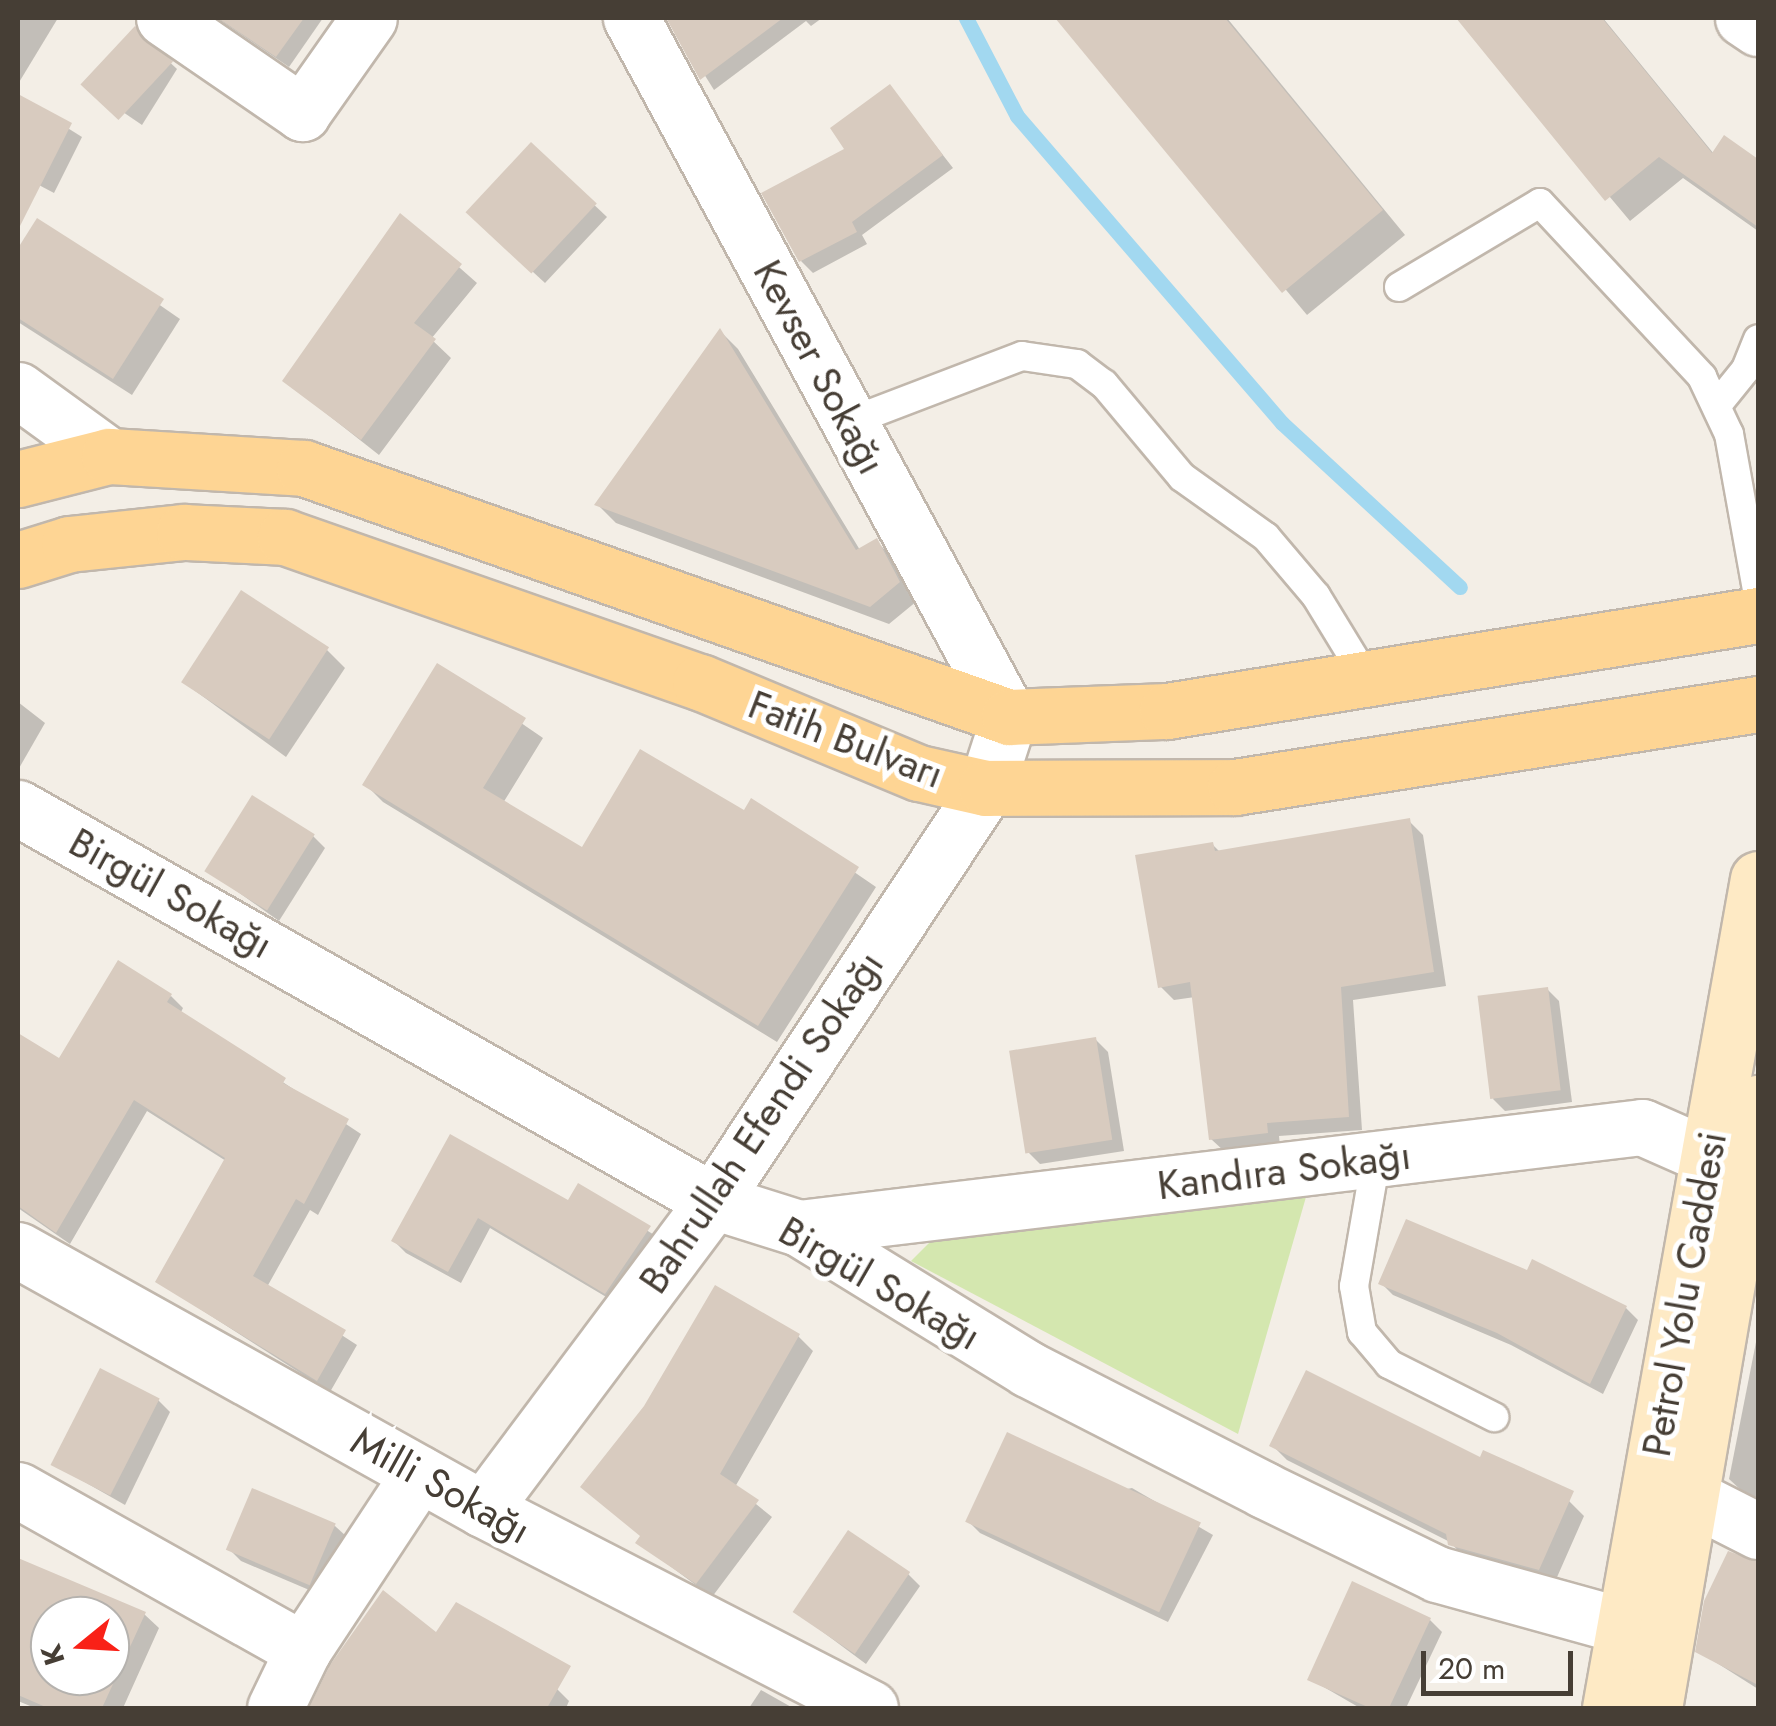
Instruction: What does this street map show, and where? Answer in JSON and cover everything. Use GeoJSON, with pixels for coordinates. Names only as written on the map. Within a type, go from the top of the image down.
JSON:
{"type":"FeatureCollection","features":[{"type":"Feature","properties":{"kind":"main road","name":"Fatih Bulvarı"},"geometry":{"type":"LineString","coordinates":[[18,480],[109,456],[304,468],[1009,717],[1167,711],[1758,616]]}},
{"type":"Feature","properties":{"kind":"main road","name":"Fatih Bulvarı"},"geometry":{"type":"LineString","coordinates":[[18,560],[70,544],[184,532],[285,537],[700,682],[919,773],[986,788],[1235,787],[1758,704]]}},
{"type":"Feature","properties":{"kind":"main road","name":"Petrol Yolu Caddesi"},"geometry":{"type":"LineString","coordinates":[[1610,1708],[1644,1632],[1687,1496],[1737,1169],[1758,879]]}},
{"type":"Feature","properties":{"kind":"main road","name":"Petrol Yolu Caddesi"},"geometry":{"type":"LineString","coordinates":[[1654,1708],[1644,1632],[1737,1169],[1758,1104]]}},
{"type":"Feature","properties":{"kind":"street"},"geometry":{"type":"LineString","coordinates":[[164,18],[302,112],[369,18]]}},
{"type":"Feature","properties":{"kind":"street","name":"Kevser Sokağı"},"geometry":{"type":"LineString","coordinates":[[632,18],[1009,717]]}},
{"type":"Feature","properties":{"kind":"street"},"geometry":{"type":"LineString","coordinates":[[1743,18],[1758,28]]}},
{"type":"Feature","properties":{"kind":"street"},"geometry":{"type":"LineString","coordinates":[[18,390],[109,456]]}},
{"type":"Feature","properties":{"kind":"street","name":"Bahrullah Efendi Sokağı"},"geometry":{"type":"LineString","coordinates":[[482,1510],[713,1200],[986,788],[1009,717]]}},
{"type":"Feature","properties":{"kind":"street","name":"Birgül Sokağı"},"geometry":{"type":"LineString","coordinates":[[18,808],[713,1200],[799,1228],[1028,1369],[1420,1566],[1644,1632]]}},
{"type":"Feature","properties":{"kind":"street","name":"Kandıra Sokağı"},"geometry":{"type":"LineString","coordinates":[[799,1228],[1642,1127],[1737,1169]]}},
{"type":"Feature","properties":{"kind":"street","name":"Milli Sokağı"},"geometry":{"type":"LineString","coordinates":[[18,1250],[482,1510],[870,1708]]}},
{"type":"Feature","properties":{"kind":"street"},"geometry":{"type":"LineString","coordinates":[[275,1708],[303,1650],[420,1474]]}},
{"type":"Feature","properties":{"kind":"street"},"geometry":{"type":"LineString","coordinates":[[18,1490],[303,1650]]}},
{"type":"Feature","properties":{"kind":"street"},"geometry":{"type":"LineString","coordinates":[[1687,1496],[1758,1531]]}},
{"type":"Feature","properties":{"kind":"lane"},"geometry":{"type":"LineString","coordinates":[[1399,287],[1540,202],[1686,356],[1717,405],[1729,434],[1758,595]]}},
{"type":"Feature","properties":{"kind":"lane"},"geometry":{"type":"LineString","coordinates":[[1717,405],[1746,369],[1758,339]]}},
{"type":"Feature","properties":{"kind":"lane"},"geometry":{"type":"LineString","coordinates":[[849,422],[1022,356],[1077,364],[1104,384],[1182,477],[1279,552],[1316,596],[1366,678]]}},
{"type":"Feature","properties":{"kind":"lane"},"geometry":{"type":"LineString","coordinates":[[1376,1158],[1354,1286],[1362,1332],[1389,1364],[1494,1417]]}},
{"type":"Feature","properties":{"kind":"green space"},"geometry":{"type":"Polygon","coordinates":[[[1310,1183],[1238,1434],[911,1261],[939,1233],[1310,1183]]]}},
{"type":"Feature","properties":{"kind":"building"},"geometry":{"type":"Polygon","coordinates":[[[218,18],[304,18],[276,57],[218,18]]]}},
{"type":"Feature","properties":{"kind":"building"},"geometry":{"type":"Polygon","coordinates":[[[666,18],[783,18],[700,80],[666,18]]]}},
{"type":"Feature","properties":{"kind":"building"},"geometry":{"type":"Polygon","coordinates":[[[1055,18],[1225,18],[1383,210],[1282,293],[1055,18]]]}},
{"type":"Feature","properties":{"kind":"building"},"geometry":{"type":"Polygon","coordinates":[[[1456,18],[1602,18],[1712,153],[1724,135],[1758,159],[1758,227],[1659,157],[1605,201],[1456,18]]]}},
{"type":"Feature","properties":{"kind":"building"},"geometry":{"type":"Polygon","coordinates":[[[135,26],[173,61],[118,120],[80,85],[135,26]]]}},
{"type":"Feature","properties":{"kind":"building"},"geometry":{"type":"Polygon","coordinates":[[[890,84],[943,155],[852,222],[857,232],[799,262],[761,193],[844,149],[830,128],[890,84]]]}},
{"type":"Feature","properties":{"kind":"building"},"geometry":{"type":"Polygon","coordinates":[[[18,94],[72,123],[18,230],[18,94]]]}},
{"type":"Feature","properties":{"kind":"building"},"geometry":{"type":"Polygon","coordinates":[[[531,142],[597,203],[531,274],[466,212],[531,142]]]}},
{"type":"Feature","properties":{"kind":"building"},"geometry":{"type":"Polygon","coordinates":[[[400,213],[462,264],[414,323],[436,339],[361,440],[282,381],[400,213]]]}},
{"type":"Feature","properties":{"kind":"building"},"geometry":{"type":"Polygon","coordinates":[[[37,218],[164,299],[113,379],[18,318],[18,248],[37,218]]]}},
{"type":"Feature","properties":{"kind":"building"},"geometry":{"type":"Polygon","coordinates":[[[720,328],[856,550],[877,538],[900,582],[870,607],[594,505],[720,328]]]}},
{"type":"Feature","properties":{"kind":"building"},"geometry":{"type":"Polygon","coordinates":[[[241,590],[329,647],[269,739],[181,682],[241,590]]]}},
{"type":"Feature","properties":{"kind":"building"},"geometry":{"type":"Polygon","coordinates":[[[437,663],[526,718],[483,788],[582,847],[640,749],[744,810],[751,798],[859,867],[758,1026],[362,785],[437,663]]]}},
{"type":"Feature","properties":{"kind":"building"},"geometry":{"type":"Polygon","coordinates":[[[252,795],[315,834],[267,911],[204,871],[252,795]]]}},
{"type":"Feature","properties":{"kind":"building"},"geometry":{"type":"Polygon","coordinates":[[[1410,818],[1434,972],[1341,987],[1349,1117],[1267,1123],[1268,1133],[1209,1140],[1190,982],[1158,988],[1135,855],[1213,842],[1215,851],[1410,818]]]}},
{"type":"Feature","properties":{"kind":"building"},"geometry":{"type":"Polygon","coordinates":[[[118,960],[172,994],[167,1002],[286,1078],[283,1083],[349,1119],[304,1204],[296,1199],[253,1276],[346,1330],[317,1381],[155,1282],[225,1158],[134,1100],[56,1233],[18,1206],[18,1033],[59,1058],[118,960]]]}},
{"type":"Feature","properties":{"kind":"building"},"geometry":{"type":"Polygon","coordinates":[[[1548,987],[1561,1090],[1490,1099],[1478,996],[1548,987]]]}},
{"type":"Feature","properties":{"kind":"building"},"geometry":{"type":"Polygon","coordinates":[[[1096,1037],[1112,1140],[1025,1153],[1009,1051],[1096,1037]]]}},
{"type":"Feature","properties":{"kind":"building"},"geometry":{"type":"Polygon","coordinates":[[[450,1134],[568,1200],[578,1183],[651,1226],[605,1294],[478,1218],[448,1272],[391,1241],[450,1134]]]}},
{"type":"Feature","properties":{"kind":"building"},"geometry":{"type":"Polygon","coordinates":[[[1406,1219],[1527,1270],[1532,1259],[1627,1306],[1590,1384],[1497,1333],[1378,1284],[1406,1219]]]}},
{"type":"Feature","properties":{"kind":"building"},"geometry":{"type":"Polygon","coordinates":[[[715,1285],[800,1334],[720,1474],[759,1500],[696,1584],[635,1543],[640,1536],[580,1487],[644,1406],[715,1285]]]}},
{"type":"Feature","properties":{"kind":"building"},"geometry":{"type":"Polygon","coordinates":[[[100,1368],[160,1398],[110,1496],[51,1465],[100,1368]]]}},
{"type":"Feature","properties":{"kind":"building"},"geometry":{"type":"Polygon","coordinates":[[[1306,1370],[1480,1457],[1483,1450],[1574,1491],[1539,1570],[1448,1545],[1446,1534],[1269,1446],[1306,1370]]]}},
{"type":"Feature","properties":{"kind":"building"},"geometry":{"type":"Polygon","coordinates":[[[1007,1432],[1201,1522],[1159,1612],[965,1522],[1007,1432]]]}},
{"type":"Feature","properties":{"kind":"building"},"geometry":{"type":"Polygon","coordinates":[[[252,1488],[336,1524],[310,1585],[226,1550],[252,1488]]]}},
{"type":"Feature","properties":{"kind":"building"},"geometry":{"type":"Polygon","coordinates":[[[848,1530],[910,1572],[855,1654],[793,1612],[848,1530]]]}},
{"type":"Feature","properties":{"kind":"building"},"geometry":{"type":"Polygon","coordinates":[[[1728,1551],[1758,1562],[1758,1685],[1695,1652],[1704,1601],[1728,1551]]]}},
{"type":"Feature","properties":{"kind":"building"},"geometry":{"type":"Polygon","coordinates":[[[18,1558],[108,1596],[30,1596],[30,1696],[108,1696],[102,1708],[48,1708],[18,1695],[18,1558]]]}},
{"type":"Feature","properties":{"kind":"building"},"geometry":{"type":"Polygon","coordinates":[[[1352,1581],[1431,1618],[1389,1708],[1370,1708],[1307,1680],[1352,1581]]]}},
{"type":"Feature","properties":{"kind":"building"},"geometry":{"type":"Polygon","coordinates":[[[383,1590],[436,1632],[456,1602],[571,1666],[547,1708],[309,1708],[330,1665],[383,1590]]]}},
{"type":"Feature","properties":{"kind":"building"},"geometry":{"type":"Polygon","coordinates":[[[130,1605],[146,1612],[130,1647],[130,1605]]]}},
{"type":"Feature","properties":{"kind":"waterway"},"geometry":{"type":"LineString","coordinates":[[966,18],[1017,116],[1282,423],[1460,587]]}}]}
